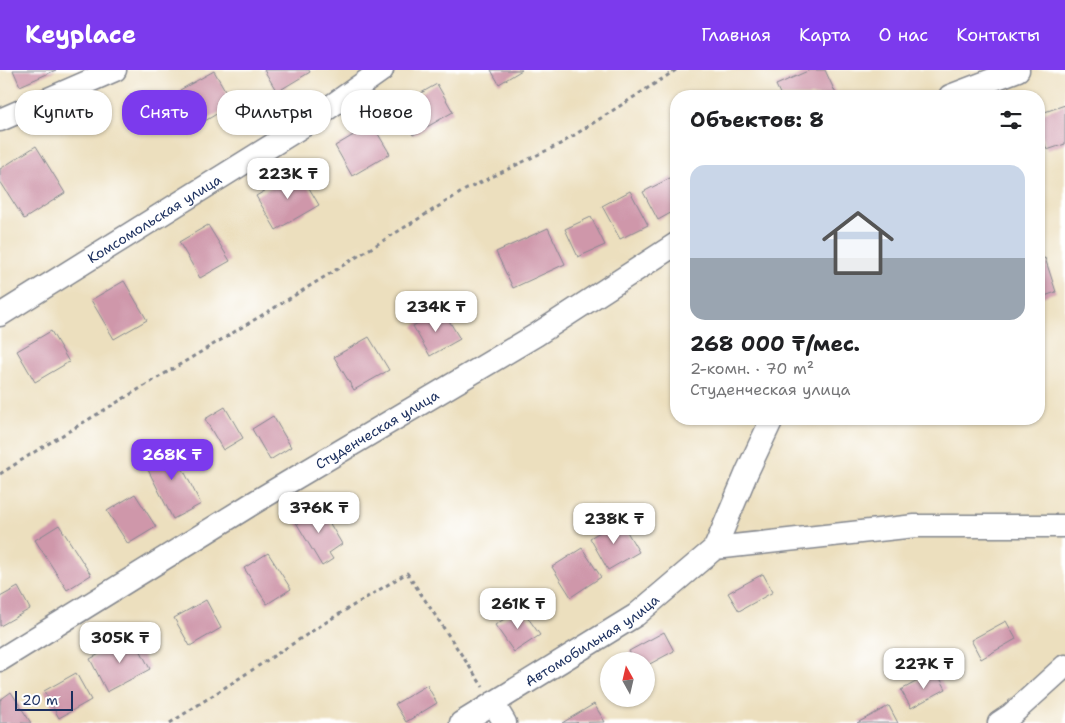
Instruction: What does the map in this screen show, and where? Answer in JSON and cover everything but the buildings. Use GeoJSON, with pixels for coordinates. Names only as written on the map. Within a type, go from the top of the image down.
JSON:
{"type":"FeatureCollection","features":[{"type":"Feature","properties":{"kind":"street"},"geometry":{"type":"LineString","coordinates":[[0,120],[115,70]]}},
{"type":"Feature","properties":{"kind":"street","name":"Комсомольская улица"},"geometry":{"type":"LineString","coordinates":[[0,315],[304,126],[382,70]]}},
{"type":"Feature","properties":{"kind":"street"},"geometry":{"type":"LineString","coordinates":[[964,90],[1018,70]]}},
{"type":"Feature","properties":{"kind":"street","name":"Студенческая улица"},"geometry":{"type":"LineString","coordinates":[[0,660],[255,502],[536,335],[670,248]]}},
{"type":"Feature","properties":{"kind":"street"},"geometry":{"type":"LineString","coordinates":[[769,425],[715,548],[915,526],[1065,526]]}},
{"type":"Feature","properties":{"kind":"street","name":"Автомобильная улица"},"geometry":{"type":"LineString","coordinates":[[461,723],[636,615],[715,548]]}},
{"type":"Feature","properties":{"kind":"street"},"geometry":{"type":"LineString","coordinates":[[999,723],[1011,716],[1065,666]]}},
{"type":"Feature","properties":{"kind":"street"},"geometry":{"type":"LineString","coordinates":[[493,702],[506,723]]}},
{"type":"Feature","properties":{"kind":"path"},"geometry":{"type":"LineString","coordinates":[[0,474],[465,190],[562,143],[676,70]]}},
{"type":"Feature","properties":{"kind":"path"},"geometry":{"type":"LineString","coordinates":[[170,723],[331,619],[407,573],[493,702]]}}]}
